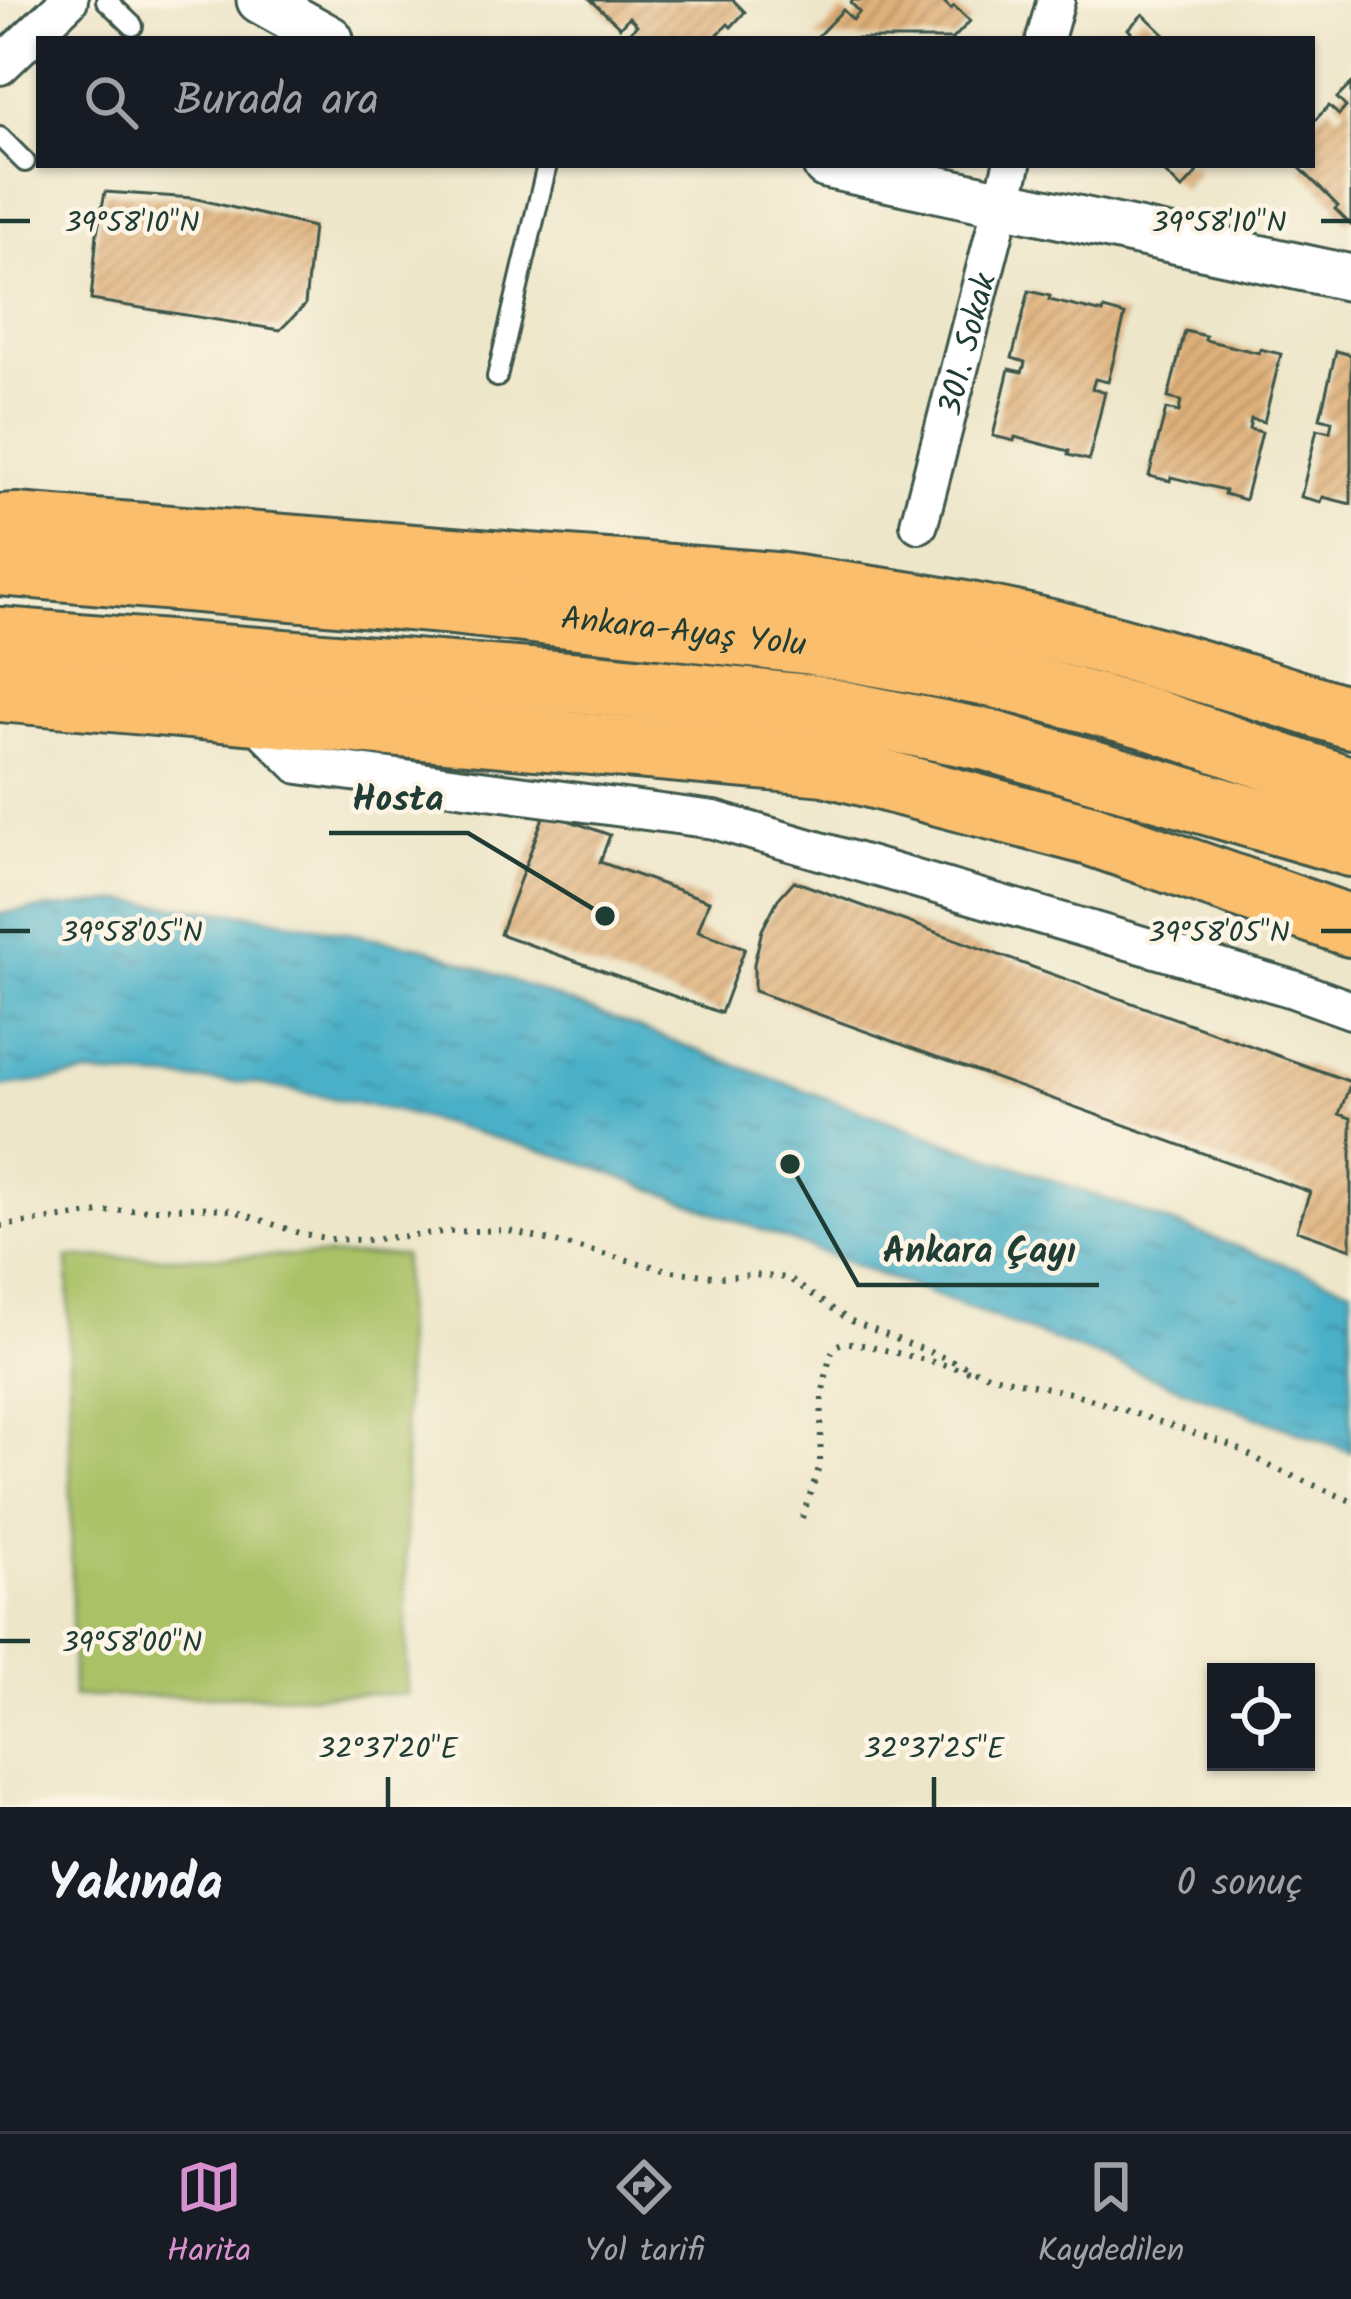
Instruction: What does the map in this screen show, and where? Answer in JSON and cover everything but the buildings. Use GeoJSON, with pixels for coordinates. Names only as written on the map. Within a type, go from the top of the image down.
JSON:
{"type":"FeatureCollection","features":[{"type":"Feature","properties":{"kind":"highway"},"geometry":{"type":"LineString","coordinates":[[0,525],[728,580],[859,595],[988,616],[1159,659],[1351,718]]}},
{"type":"Feature","properties":{"kind":"highway","name":"Ankara-Ayaş Yolu"},"geometry":{"type":"LineString","coordinates":[[0,565],[443,603],[812,644],[999,678],[1147,718],[1351,788]]}},
{"type":"Feature","properties":{"kind":"highway","name":"Ankara-Ayaş Yolu"},"geometry":{"type":"LineString","coordinates":[[0,638],[810,705],[987,740],[1351,846]]}},
{"type":"Feature","properties":{"kind":"highway"},"geometry":{"type":"LineString","coordinates":[[0,691],[825,765],[1091,836],[1339,917]]}},
{"type":"Feature","properties":{"kind":"street"},"geometry":{"type":"LineString","coordinates":[[0,66],[69,0]]}},
{"type":"Feature","properties":{"kind":"street"},"geometry":{"type":"LineString","coordinates":[[260,0],[325,36]]}},
{"type":"Feature","properties":{"kind":"street"},"geometry":{"type":"LineString","coordinates":[[1046,36],[1056,0]]}},
{"type":"Feature","properties":{"kind":"street"},"geometry":{"type":"LineString","coordinates":[[855,168],[1007,184],[1351,278]]}},
{"type":"Feature","properties":{"kind":"street","name":"301. Sokak"},"geometry":{"type":"LineString","coordinates":[[919,524],[930,431],[1007,184]]}},
{"type":"Feature","properties":{"kind":"street"},"geometry":{"type":"LineString","coordinates":[[248,714],[299,765],[714,820],[1351,1010]]}},
{"type":"Feature","properties":{"kind":"lane"},"geometry":{"type":"LineString","coordinates":[[106,0],[133,26]]}},
{"type":"Feature","properties":{"kind":"lane"},"geometry":{"type":"LineString","coordinates":[[0,137],[25,162]]}},
{"type":"Feature","properties":{"kind":"lane"},"geometry":{"type":"LineString","coordinates":[[497,377],[546,168]]}},
{"type":"Feature","properties":{"kind":"path"},"geometry":{"type":"LineString","coordinates":[[0,1226],[116,1211],[196,1207],[231,1210],[330,1239],[506,1230],[672,1270],[719,1277],[788,1278],[849,1320],[988,1375]]}},
{"type":"Feature","properties":{"kind":"path"},"geometry":{"type":"LineString","coordinates":[[802,1518],[820,1465],[822,1396],[830,1356],[835,1346],[845,1342],[1075,1394],[1231,1445],[1351,1501]]}},
{"type":"Feature","properties":{"kind":"green space"},"geometry":{"type":"Polygon","coordinates":[[[403,1255],[407,1694],[73,1697],[68,1258],[403,1255]]]}},
{"type":"Feature","properties":{"kind":"water"},"geometry":{"type":"Polygon","coordinates":[[[124,901],[255,915],[426,948],[1351,1288],[1351,1452],[575,1160],[393,1110],[253,1083],[88,1075],[0,1087],[0,913],[124,901]]]}},
{"type":"Feature","properties":{"kind":"place","name":"Hosta"},"geometry":{"type":"Point","coordinates":[605,916]}},
{"type":"Feature","properties":{"kind":"place","name":"Ankara Çayı"},"geometry":{"type":"Point","coordinates":[790,1164]}}]}
